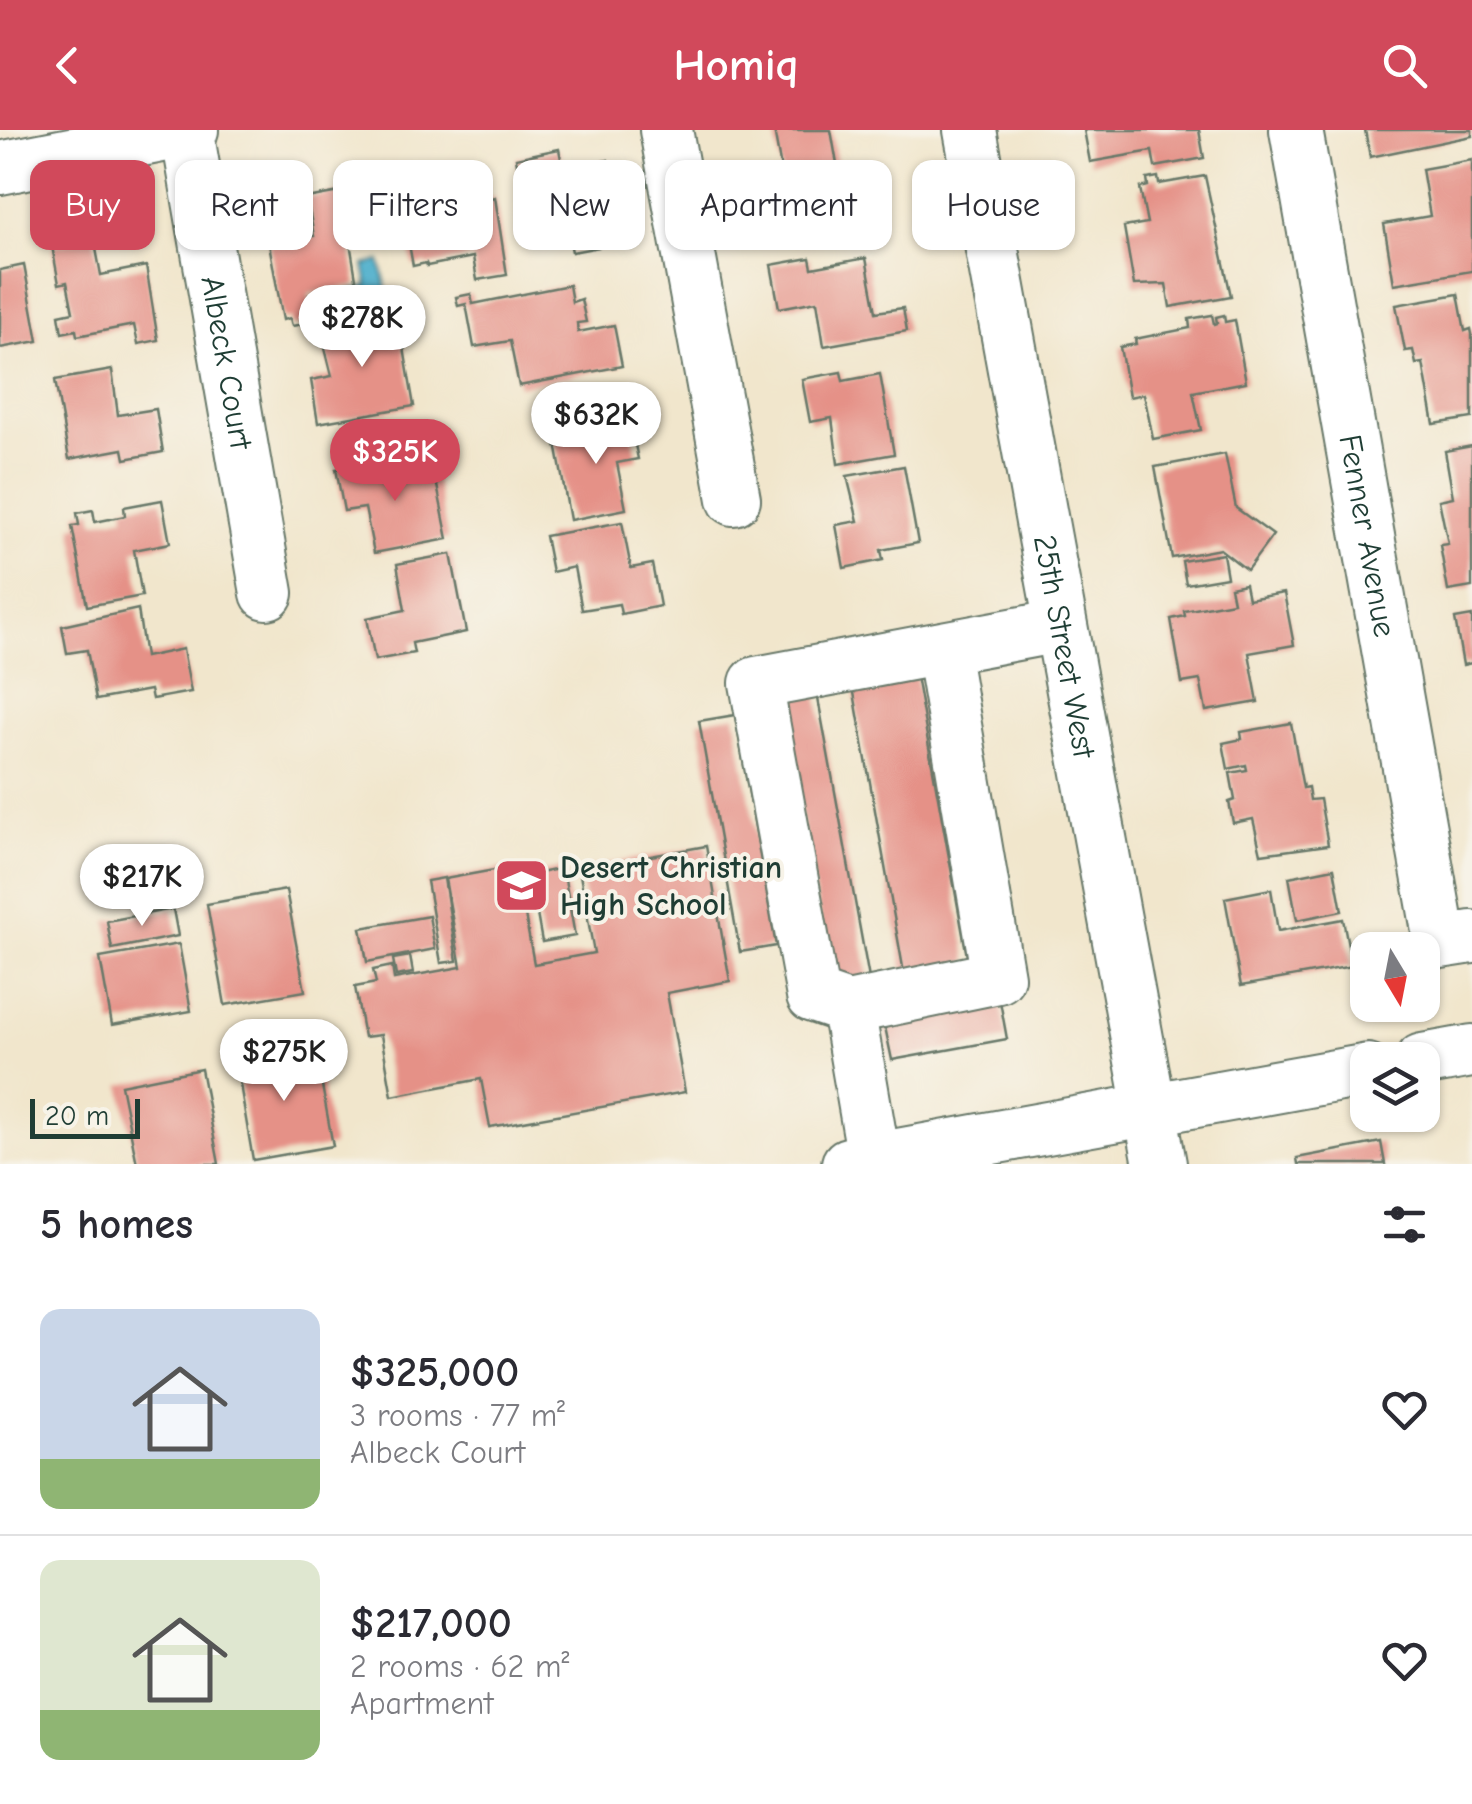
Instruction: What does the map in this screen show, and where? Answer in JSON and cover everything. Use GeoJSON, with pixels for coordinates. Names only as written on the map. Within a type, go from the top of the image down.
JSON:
{"type":"FeatureCollection","features":[{"type":"Feature","properties":{"kind":"street"},"geometry":{"type":"LineString","coordinates":[[0,168],[190,130]]}},
{"type":"Feature","properties":{"kind":"street","name":"Albeck Court"},"geometry":{"type":"LineString","coordinates":[[190,130],[268,594]]}},
{"type":"Feature","properties":{"kind":"street"},"geometry":{"type":"LineString","coordinates":[[666,130],[734,499]]}},
{"type":"Feature","properties":{"kind":"street","name":"25th Street West"},"geometry":{"type":"LineString","coordinates":[[970,130],[1160,1164]]}},
{"type":"Feature","properties":{"kind":"street","name":"Fenner Avenue"},"geometry":{"type":"LineString","coordinates":[[1296,130],[1456,940]]}},
{"type":"Feature","properties":{"kind":"street"},"geometry":{"type":"LineString","coordinates":[[942,649],[998,978],[848,1008],[813,996],[756,683],[1059,626]]}},
{"type":"Feature","properties":{"kind":"street"},"geometry":{"type":"LineString","coordinates":[[848,1008],[861,1162],[1350,1073]]}},
{"type":"Feature","properties":{"kind":"street"},"geometry":{"type":"LineString","coordinates":[[1440,1057],[1472,1051]]}},
{"type":"Feature","properties":{"kind":"water"},"geometry":{"type":"Polygon","coordinates":[[[380,261],[388,293],[384,301],[356,307],[348,300],[351,290],[368,286],[364,265],[380,261]]]}},
{"type":"Feature","properties":{"kind":"building"},"geometry":{"type":"Polygon","coordinates":[[[774,130],[831,130],[836,160],[779,160],[774,130]]]}},
{"type":"Feature","properties":{"kind":"building"},"geometry":{"type":"Polygon","coordinates":[[[1084,130],[1199,130],[1204,158],[1155,167],[1152,151],[1090,162],[1084,130]]]}},
{"type":"Feature","properties":{"kind":"building"},"geometry":{"type":"Polygon","coordinates":[[[1365,130],[1472,130],[1472,136],[1370,157],[1365,130]]]}},
{"type":"Feature","properties":{"kind":"building"},"geometry":{"type":"Polygon","coordinates":[[[559,149],[561,160],[516,160],[559,149]]]}},
{"type":"Feature","properties":{"kind":"building"},"geometry":{"type":"Polygon","coordinates":[[[1472,160],[1472,271],[1394,284],[1384,224],[1430,216],[1422,169],[1472,160]]]}},
{"type":"Feature","properties":{"kind":"building"},"geometry":{"type":"Polygon","coordinates":[[[1205,176],[1231,296],[1170,307],[1166,284],[1134,285],[1124,227],[1147,223],[1140,188],[1148,186],[1147,179],[1158,177],[1159,184],[1205,176]]]}},
{"type":"Feature","properties":{"kind":"building"},"geometry":{"type":"Polygon","coordinates":[[[333,193],[333,250],[351,250],[357,285],[309,294],[314,322],[292,326],[290,318],[283,320],[270,250],[313,250],[313,197],[333,193]]]}},
{"type":"Feature","properties":{"kind":"building"},"geometry":{"type":"Polygon","coordinates":[[[495,197],[507,275],[477,280],[473,257],[413,266],[410,250],[493,250],[495,197]]]}},
{"type":"Feature","properties":{"kind":"building"},"geometry":{"type":"Polygon","coordinates":[[[53,250],[96,250],[101,275],[146,266],[158,340],[138,344],[134,325],[77,336],[76,330],[62,333],[59,315],[73,312],[67,282],[59,284],[53,250]]]}},
{"type":"Feature","properties":{"kind":"building"},"geometry":{"type":"Polygon","coordinates":[[[810,258],[812,268],[866,258],[876,312],[903,308],[907,331],[824,346],[817,301],[779,308],[771,265],[810,258]]]}},
{"type":"Feature","properties":{"kind":"building"},"geometry":{"type":"Polygon","coordinates":[[[24,265],[38,341],[0,348],[0,270],[24,265]]]}},
{"type":"Feature","properties":{"kind":"building"},"geometry":{"type":"Polygon","coordinates":[[[569,285],[572,302],[581,299],[586,322],[577,323],[578,332],[614,325],[622,366],[519,386],[510,341],[474,347],[466,304],[458,306],[456,297],[471,294],[473,304],[569,285]]]}},
{"type":"Feature","properties":{"kind":"building"},"geometry":{"type":"Polygon","coordinates":[[[1458,294],[1465,331],[1471,329],[1472,334],[1472,418],[1434,424],[1423,363],[1416,364],[1413,350],[1405,351],[1396,305],[1458,294]]]}},
{"type":"Feature","properties":{"kind":"building"},"geometry":{"type":"Polygon","coordinates":[[[361,314],[363,325],[399,319],[414,406],[318,423],[311,380],[332,376],[321,332],[327,331],[325,320],[361,314]]]}},
{"type":"Feature","properties":{"kind":"building"},"geometry":{"type":"Polygon","coordinates":[[[1212,315],[1214,324],[1216,317],[1224,315],[1225,322],[1235,320],[1246,382],[1193,392],[1201,430],[1153,439],[1144,394],[1129,397],[1120,347],[1136,344],[1135,339],[1190,328],[1189,319],[1212,315]]]}},
{"type":"Feature","properties":{"kind":"building"},"geometry":{"type":"Polygon","coordinates":[[[112,370],[118,415],[156,409],[163,452],[125,459],[123,449],[69,459],[55,380],[112,370]]]}},
{"type":"Feature","properties":{"kind":"building"},"geometry":{"type":"Polygon","coordinates":[[[841,372],[843,381],[880,374],[894,454],[838,464],[832,418],[810,422],[802,379],[841,372]]]}},
{"type":"Feature","properties":{"kind":"building"},"geometry":{"type":"Polygon","coordinates":[[[629,416],[638,459],[617,463],[626,509],[570,520],[555,438],[592,431],[590,424],[629,416]]]}},
{"type":"Feature","properties":{"kind":"building"},"geometry":{"type":"Polygon","coordinates":[[[1472,446],[1472,587],[1448,591],[1440,545],[1448,544],[1439,500],[1453,497],[1445,451],[1472,446]]]}},
{"type":"Feature","properties":{"kind":"building"},"geometry":{"type":"Polygon","coordinates":[[[1225,454],[1236,508],[1273,535],[1247,570],[1220,549],[1172,558],[1155,467],[1225,454]]]}},
{"type":"Feature","properties":{"kind":"building"},"geometry":{"type":"Polygon","coordinates":[[[432,461],[448,539],[374,553],[365,508],[344,511],[336,469],[374,462],[376,471],[432,461]]]}},
{"type":"Feature","properties":{"kind":"building"},"geometry":{"type":"Polygon","coordinates":[[[904,466],[918,543],[881,550],[883,560],[844,568],[836,525],[858,521],[847,476],[904,466]]]}},
{"type":"Feature","properties":{"kind":"building"},"geometry":{"type":"Polygon","coordinates":[[[162,500],[170,543],[134,550],[142,596],[87,606],[72,526],[79,525],[77,513],[93,510],[95,522],[125,516],[124,507],[162,500]]]}},
{"type":"Feature","properties":{"kind":"building"},"geometry":{"type":"Polygon","coordinates":[[[622,522],[631,568],[652,564],[660,606],[621,614],[619,604],[582,610],[574,567],[552,572],[545,536],[622,522]]]}},
{"type":"Feature","properties":{"kind":"building"},"geometry":{"type":"Polygon","coordinates":[[[451,554],[466,632],[412,643],[414,653],[375,660],[367,618],[405,610],[397,564],[451,554]]]}},
{"type":"Feature","properties":{"kind":"building"},"geometry":{"type":"Polygon","coordinates":[[[1223,554],[1227,577],[1186,584],[1182,561],[1223,554]]]}},
{"type":"Feature","properties":{"kind":"building"},"geometry":{"type":"Polygon","coordinates":[[[1245,584],[1248,599],[1284,593],[1294,645],[1249,653],[1258,702],[1206,711],[1200,680],[1182,683],[1171,619],[1185,616],[1184,611],[1233,602],[1230,587],[1245,584]]]}},
{"type":"Feature","properties":{"kind":"building"},"geometry":{"type":"Polygon","coordinates":[[[138,609],[145,657],[183,649],[191,692],[152,699],[150,690],[96,700],[87,650],[67,653],[62,626],[138,609]]]}},
{"type":"Feature","properties":{"kind":"building"},"geometry":{"type":"Polygon","coordinates":[[[1472,616],[1472,663],[1463,665],[1455,619],[1472,616]]]}},
{"type":"Feature","properties":{"kind":"building"},"geometry":{"type":"Polygon","coordinates":[[[916,676],[968,962],[904,973],[853,687],[916,676]]]}},
{"type":"Feature","properties":{"kind":"building"},"geometry":{"type":"Polygon","coordinates":[[[817,693],[870,984],[833,992],[780,700],[817,693]]]}},
{"type":"Feature","properties":{"kind":"building"},"geometry":{"type":"Polygon","coordinates":[[[735,715],[776,946],[740,952],[699,721],[735,715]]]}},
{"type":"Feature","properties":{"kind":"building"},"geometry":{"type":"Polygon","coordinates":[[[1291,723],[1303,788],[1308,787],[1310,800],[1320,799],[1328,845],[1261,854],[1253,819],[1233,823],[1229,802],[1235,800],[1230,773],[1247,770],[1246,765],[1228,769],[1223,743],[1242,739],[1241,732],[1291,723]]]}},
{"type":"Feature","properties":{"kind":"building"},"geometry":{"type":"Polygon","coordinates":[[[706,846],[730,981],[667,993],[685,1092],[490,1127],[481,1079],[392,1096],[381,1035],[364,1037],[355,987],[376,983],[373,970],[392,966],[394,979],[461,967],[445,879],[516,866],[534,964],[594,953],[579,869],[706,846]]]}},
{"type":"Feature","properties":{"kind":"building"},"geometry":{"type":"Polygon","coordinates":[[[563,868],[575,936],[542,942],[530,875],[563,868]]]}},
{"type":"Feature","properties":{"kind":"building"},"geometry":{"type":"Polygon","coordinates":[[[1334,868],[1342,911],[1297,920],[1289,877],[1334,868]]]}},
{"type":"Feature","properties":{"kind":"building"},"geometry":{"type":"Polygon","coordinates":[[[444,878],[457,961],[441,963],[427,881],[444,878]]]}},
{"type":"Feature","properties":{"kind":"building"},"geometry":{"type":"Polygon","coordinates":[[[1271,889],[1278,931],[1343,919],[1350,966],[1241,986],[1225,898],[1271,889]]]}},
{"type":"Feature","properties":{"kind":"building"},"geometry":{"type":"Polygon","coordinates":[[[286,890],[305,991],[225,1005],[207,904],[286,890]]]}},
{"type":"Feature","properties":{"kind":"building"},"geometry":{"type":"Polygon","coordinates":[[[173,909],[178,936],[112,949],[107,921],[173,909]]]}},
{"type":"Feature","properties":{"kind":"building"},"geometry":{"type":"Polygon","coordinates":[[[429,916],[435,949],[367,962],[361,928],[429,916]]]}},
{"type":"Feature","properties":{"kind":"building"},"geometry":{"type":"Polygon","coordinates":[[[179,944],[191,1011],[112,1025],[100,958],[179,944]]]}},
{"type":"Feature","properties":{"kind":"building"},"geometry":{"type":"Polygon","coordinates":[[[410,956],[413,973],[396,976],[393,959],[410,956]]]}},
{"type":"Feature","properties":{"kind":"building"},"geometry":{"type":"Polygon","coordinates":[[[1000,1001],[1007,1039],[892,1060],[884,1022],[1000,1001]]]}},
{"type":"Feature","properties":{"kind":"building"},"geometry":{"type":"Polygon","coordinates":[[[315,1047],[333,1146],[253,1160],[236,1061],[315,1047]]]}},
{"type":"Feature","properties":{"kind":"building"},"geometry":{"type":"Polygon","coordinates":[[[201,1069],[219,1164],[137,1164],[121,1085],[201,1069]]]}},
{"type":"Feature","properties":{"kind":"building"},"geometry":{"type":"Polygon","coordinates":[[[1381,1142],[1385,1164],[1298,1164],[1297,1158],[1381,1142]]]}},
{"type":"Feature","properties":{"kind":"place","name":"Desert Christian High School"},"geometry":{"type":"Point","coordinates":[521,885]}}]}
